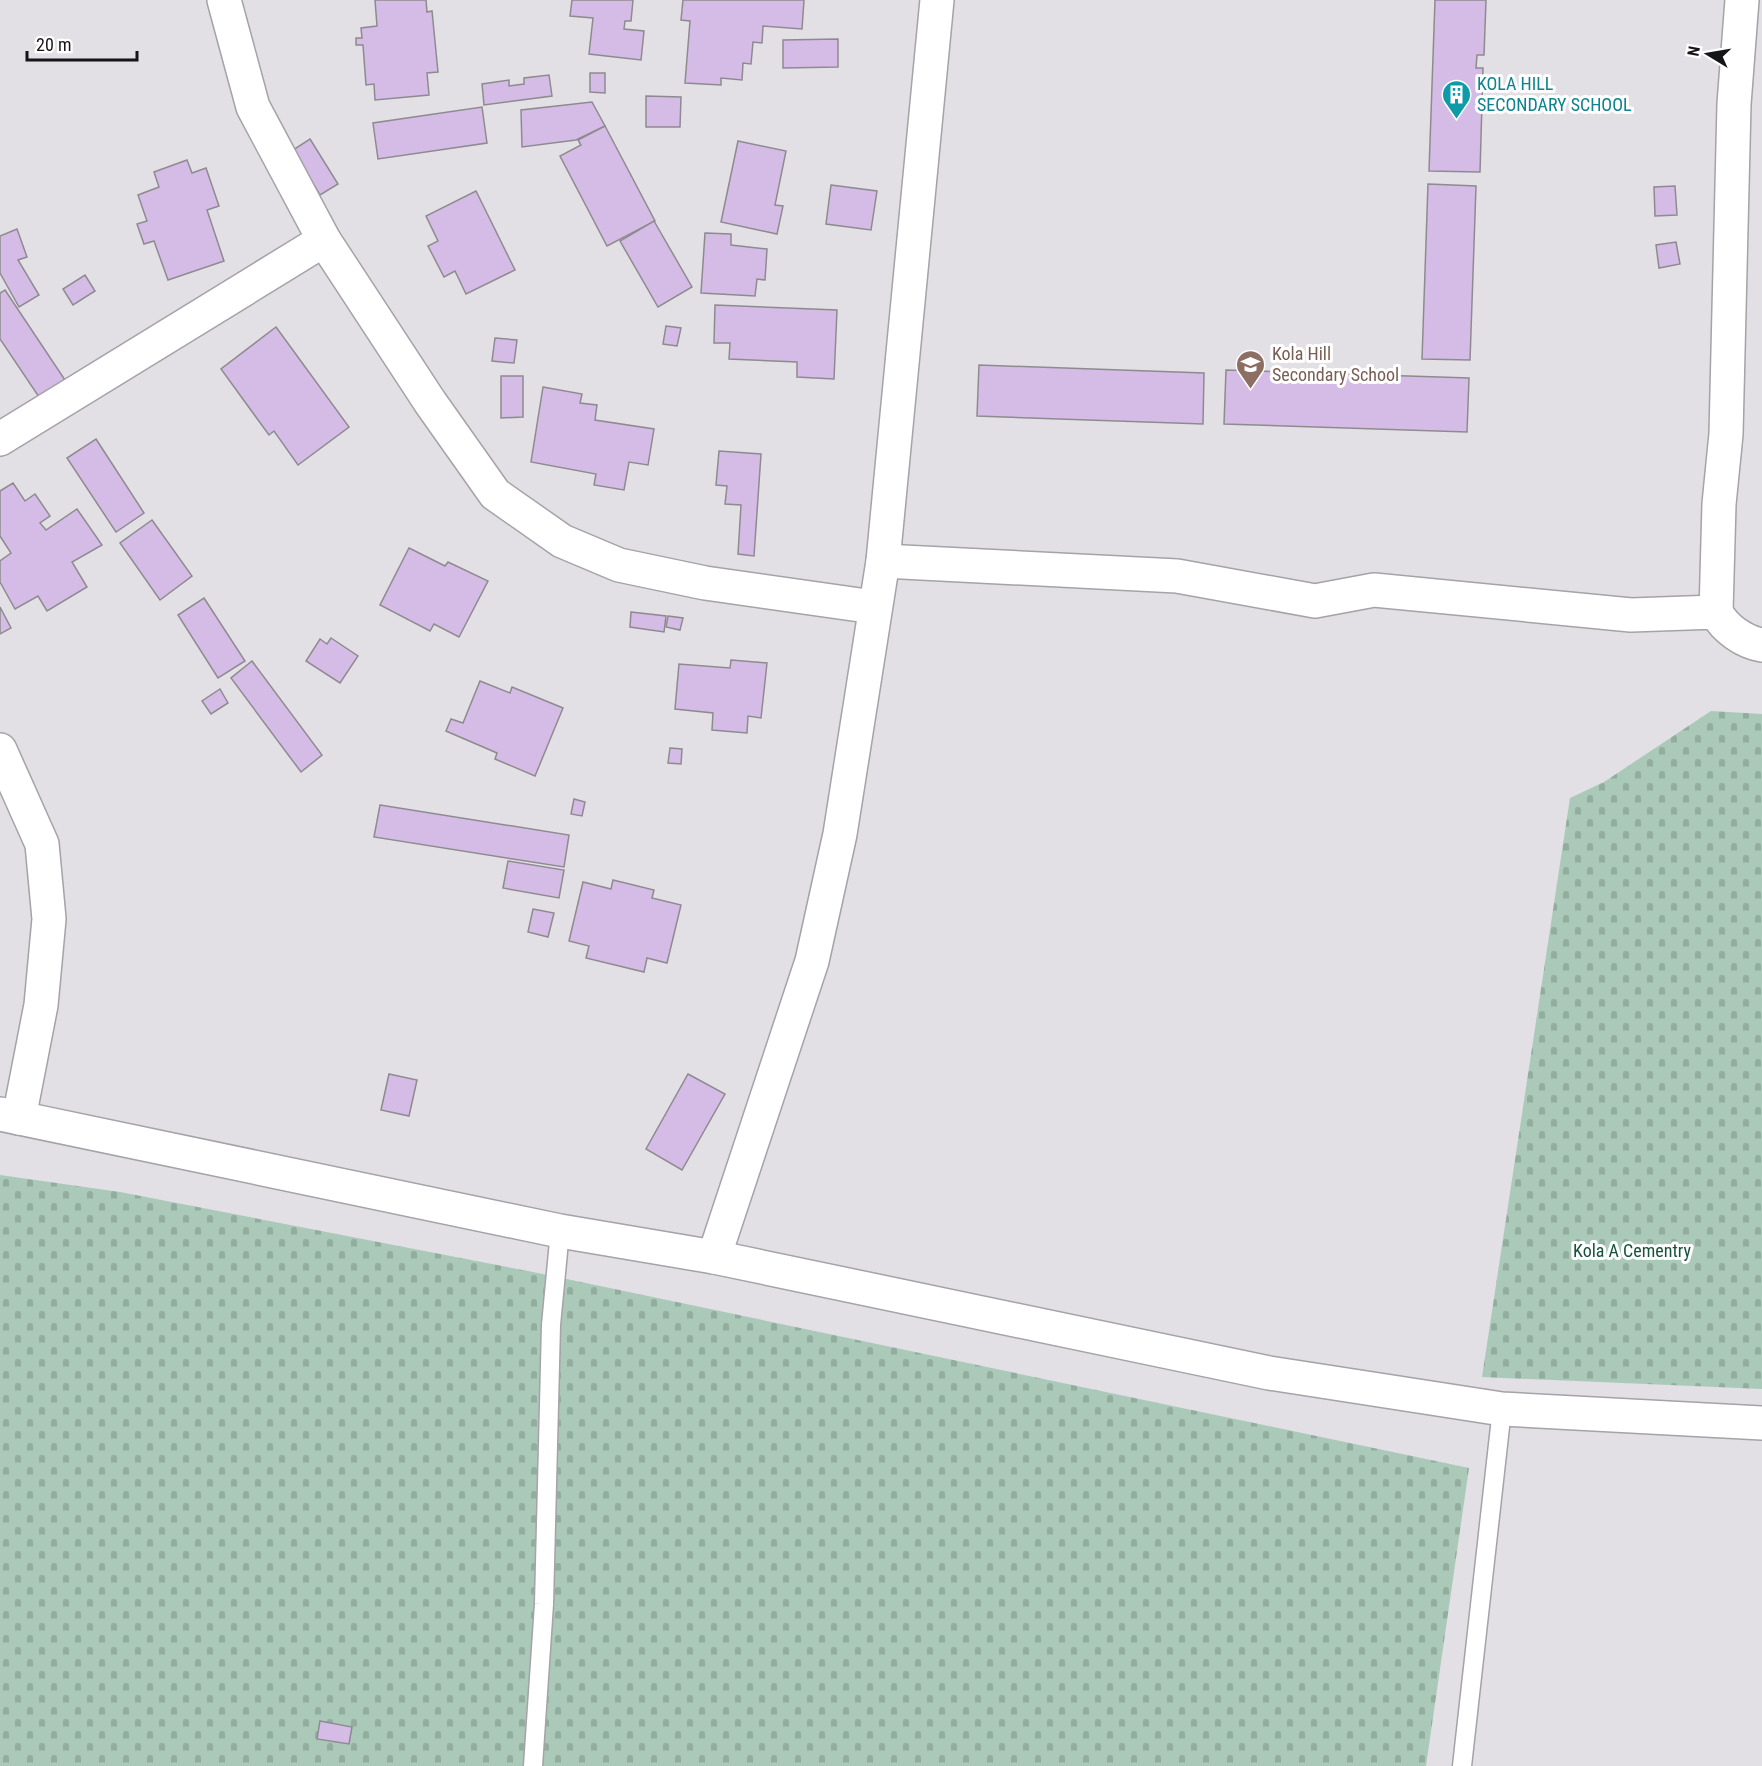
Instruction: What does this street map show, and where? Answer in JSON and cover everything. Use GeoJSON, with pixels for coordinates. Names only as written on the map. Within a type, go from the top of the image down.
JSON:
{"type":"FeatureCollection","features":[{"type":"Feature","properties":{"kind":"street"},"geometry":{"type":"LineString","coordinates":[[225,0],[253,107],[324,240],[430,402],[495,494],[562,541],[619,565],[705,583],[874,607]]}},
{"type":"Feature","properties":{"kind":"street"},"geometry":{"type":"LineString","coordinates":[[714,1257],[814,951],[840,834],[857,739],[874,607],[883,561],[937,0]]}},
{"type":"Feature","properties":{"kind":"street"},"geometry":{"type":"LineString","coordinates":[[1742,0],[1734,104],[1726,434],[1719,504],[1716,612],[1721,621],[1748,643],[1762,645]]}},
{"type":"Feature","properties":{"kind":"street"},"geometry":{"type":"LineString","coordinates":[[0,439],[324,240]]}},
{"type":"Feature","properties":{"kind":"street"},"geometry":{"type":"LineString","coordinates":[[883,561],[1177,576],[1316,600],[1374,590],[1631,615],[1716,612]]}},
{"type":"Feature","properties":{"kind":"street"},"geometry":{"type":"LineString","coordinates":[[0,750],[42,844],[49,919],[41,1005],[9,1116],[560,1231],[714,1257],[1269,1373],[1502,1409],[1762,1423]]}},
{"type":"Feature","properties":{"kind":"lane"},"geometry":{"type":"LineString","coordinates":[[533,1766],[544,1604],[550,1357],[560,1231]]}},
{"type":"Feature","properties":{"kind":"lane"},"geometry":{"type":"LineString","coordinates":[[1462,1766],[1502,1409]]}},
{"type":"Feature","properties":{"kind":"green space","name":"Kola A Cementry"},"geometry":{"type":"Polygon","coordinates":[[[1711,711],[1762,714],[1762,1389],[1482,1377],[1570,798],[1604,782],[1711,711]]]}},
{"type":"Feature","properties":{"kind":"green space"},"geometry":{"type":"Polygon","coordinates":[[[0,1175],[120,1192],[533,1272],[1469,1468],[1426,1766],[0,1766],[0,1175]]]}},
{"type":"Feature","properties":{"kind":"building"},"geometry":{"type":"Polygon","coordinates":[[[375,0],[426,0],[427,12],[432,11],[438,72],[427,73],[429,95],[375,100],[374,84],[366,85],[363,45],[356,45],[356,38],[362,38],[361,28],[377,26],[375,0]]]}},
{"type":"Feature","properties":{"kind":"building"},"geometry":{"type":"Polygon","coordinates":[[[572,0],[633,0],[631,21],[625,21],[624,29],[644,31],[641,60],[589,54],[593,18],[570,16],[572,0]]]}},
{"type":"Feature","properties":{"kind":"building"},"geometry":{"type":"Polygon","coordinates":[[[683,0],[804,0],[802,29],[763,26],[762,43],[753,42],[751,64],[743,63],[742,80],[721,78],[721,85],[685,83],[690,21],[681,20],[683,0]]]}},
{"type":"Feature","properties":{"kind":"building","name":"KOLA HILL SECONDARY SCHOOL"},"geometry":{"type":"Polygon","coordinates":[[[1435,0],[1486,0],[1484,55],[1477,55],[1476,68],[1483,68],[1480,172],[1429,171],[1435,0]]]}},
{"type":"Feature","properties":{"kind":"building"},"geometry":{"type":"Polygon","coordinates":[[[838,39],[838,67],[783,68],[783,40],[838,39]]]}},
{"type":"Feature","properties":{"kind":"building"},"geometry":{"type":"Polygon","coordinates":[[[590,73],[605,73],[605,93],[590,92],[590,73]]]}},
{"type":"Feature","properties":{"kind":"building"},"geometry":{"type":"Polygon","coordinates":[[[549,75],[552,96],[484,105],[482,84],[509,80],[509,86],[524,84],[524,78],[549,75]]]}},
{"type":"Feature","properties":{"kind":"building"},"geometry":{"type":"Polygon","coordinates":[[[646,96],[681,97],[680,127],[646,127],[646,96]]]}},
{"type":"Feature","properties":{"kind":"building"},"geometry":{"type":"Polygon","coordinates":[[[592,102],[605,126],[576,140],[522,147],[521,110],[592,102]]]}},
{"type":"Feature","properties":{"kind":"building"},"geometry":{"type":"Polygon","coordinates":[[[482,107],[487,143],[378,159],[373,123],[482,107]]]}},
{"type":"Feature","properties":{"kind":"building"},"geometry":{"type":"Polygon","coordinates":[[[605,126],[655,221],[607,246],[560,156],[581,145],[578,140],[605,126]]]}},
{"type":"Feature","properties":{"kind":"building"},"geometry":{"type":"Polygon","coordinates":[[[310,139],[338,184],[320,195],[293,150],[310,139]]]}},
{"type":"Feature","properties":{"kind":"building"},"geometry":{"type":"Polygon","coordinates":[[[738,141],[786,151],[775,205],[783,206],[777,234],[721,222],[738,141]]]}},
{"type":"Feature","properties":{"kind":"building"},"geometry":{"type":"Polygon","coordinates":[[[187,160],[192,173],[206,168],[219,206],[207,210],[224,261],[168,280],[154,241],[144,244],[137,224],[147,221],[138,195],[159,187],[154,172],[187,160]]]}},
{"type":"Feature","properties":{"kind":"building"},"geometry":{"type":"Polygon","coordinates":[[[1428,184],[1476,186],[1470,360],[1422,359],[1428,184]]]}},
{"type":"Feature","properties":{"kind":"building"},"geometry":{"type":"Polygon","coordinates":[[[831,185],[877,191],[871,230],[826,224],[831,185]]]}},
{"type":"Feature","properties":{"kind":"building"},"geometry":{"type":"Polygon","coordinates":[[[1675,186],[1677,215],[1655,216],[1654,187],[1675,186]]]}},
{"type":"Feature","properties":{"kind":"building"},"geometry":{"type":"Polygon","coordinates":[[[476,191],[515,270],[466,294],[455,271],[444,277],[428,246],[438,241],[426,216],[476,191]]]}},
{"type":"Feature","properties":{"kind":"building"},"geometry":{"type":"Polygon","coordinates":[[[654,221],[692,287],[658,307],[620,241],[654,221]]]}},
{"type":"Feature","properties":{"kind":"building"},"geometry":{"type":"Polygon","coordinates":[[[17,229],[27,257],[18,260],[39,295],[19,307],[0,273],[0,236],[17,229]]]}},
{"type":"Feature","properties":{"kind":"building"},"geometry":{"type":"Polygon","coordinates":[[[705,233],[731,234],[731,245],[767,249],[765,280],[757,279],[755,296],[701,293],[705,233]]]}},
{"type":"Feature","properties":{"kind":"building"},"geometry":{"type":"Polygon","coordinates":[[[1676,242],[1680,264],[1659,268],[1656,245],[1676,242]]]}},
{"type":"Feature","properties":{"kind":"building"},"geometry":{"type":"Polygon","coordinates":[[[85,275],[95,291],[73,305],[63,289],[85,275]]]}},
{"type":"Feature","properties":{"kind":"building"},"geometry":{"type":"Polygon","coordinates":[[[5,290],[67,383],[41,400],[0,339],[0,293],[5,290]]]}},
{"type":"Feature","properties":{"kind":"building"},"geometry":{"type":"Polygon","coordinates":[[[715,305],[837,310],[834,379],[797,377],[797,362],[729,359],[730,343],[714,343],[715,305]]]}},
{"type":"Feature","properties":{"kind":"building"},"geometry":{"type":"Polygon","coordinates":[[[666,326],[681,328],[677,346],[663,344],[666,326]]]}},
{"type":"Feature","properties":{"kind":"building"},"geometry":{"type":"Polygon","coordinates":[[[276,327],[349,427],[298,465],[274,431],[269,435],[221,369],[276,327]]]}},
{"type":"Feature","properties":{"kind":"building"},"geometry":{"type":"Polygon","coordinates":[[[495,338],[517,340],[514,363],[492,361],[495,338]]]}},
{"type":"Feature","properties":{"kind":"building"},"geometry":{"type":"Polygon","coordinates":[[[979,365],[1204,373],[1203,424],[977,416],[979,365]]]}},
{"type":"Feature","properties":{"kind":"building"},"geometry":{"type":"Polygon","coordinates":[[[1226,370],[1469,378],[1467,432],[1224,424],[1226,370]]]}},
{"type":"Feature","properties":{"kind":"building"},"geometry":{"type":"Polygon","coordinates":[[[501,376],[523,376],[523,417],[501,418],[501,376]]]}},
{"type":"Feature","properties":{"kind":"building"},"geometry":{"type":"Polygon","coordinates":[[[543,387],[582,394],[580,403],[597,405],[595,420],[654,429],[648,465],[629,462],[624,490],[594,485],[596,474],[531,462],[543,387]]]}},
{"type":"Feature","properties":{"kind":"building"},"geometry":{"type":"Polygon","coordinates":[[[96,439],[144,513],[116,532],[67,458],[96,439]]]}},
{"type":"Feature","properties":{"kind":"building"},"geometry":{"type":"Polygon","coordinates":[[[719,451],[761,454],[754,556],[738,554],[741,505],[725,504],[727,486],[716,485],[719,451]]]}},
{"type":"Feature","properties":{"kind":"building"},"geometry":{"type":"Polygon","coordinates":[[[13,483],[25,501],[35,494],[50,516],[40,523],[46,530],[77,509],[102,545],[72,562],[87,587],[47,611],[38,596],[15,609],[0,582],[0,561],[11,553],[0,536],[0,491],[13,483]]]}},
{"type":"Feature","properties":{"kind":"building"},"geometry":{"type":"Polygon","coordinates":[[[152,520],[192,576],[160,600],[120,543],[152,520]]]}},
{"type":"Feature","properties":{"kind":"building"},"geometry":{"type":"Polygon","coordinates":[[[409,548],[445,566],[448,562],[488,581],[459,637],[434,624],[430,631],[380,605],[409,548]]]}},
{"type":"Feature","properties":{"kind":"building"},"geometry":{"type":"Polygon","coordinates":[[[204,598],[245,661],[218,678],[178,615],[204,598]]]}},
{"type":"Feature","properties":{"kind":"building"},"geometry":{"type":"Polygon","coordinates":[[[0,607],[11,628],[0,634],[0,607]]]}},
{"type":"Feature","properties":{"kind":"building"},"geometry":{"type":"Polygon","coordinates":[[[631,612],[666,616],[664,632],[630,627],[631,612]]]}},
{"type":"Feature","properties":{"kind":"building"},"geometry":{"type":"Polygon","coordinates":[[[668,616],[683,618],[680,630],[666,627],[668,616]]]}},
{"type":"Feature","properties":{"kind":"building"},"geometry":{"type":"Polygon","coordinates":[[[331,638],[358,656],[340,683],[306,661],[320,639],[327,644],[331,638]]]}},
{"type":"Feature","properties":{"kind":"building"},"geometry":{"type":"Polygon","coordinates":[[[731,660],[767,663],[761,718],[748,716],[747,733],[712,730],[713,713],[675,709],[679,664],[730,668],[731,660]]]}},
{"type":"Feature","properties":{"kind":"building"},"geometry":{"type":"Polygon","coordinates":[[[252,661],[322,755],[301,772],[231,678],[252,661]]]}},
{"type":"Feature","properties":{"kind":"building"},"geometry":{"type":"Polygon","coordinates":[[[480,681],[510,693],[512,687],[563,708],[535,776],[495,759],[497,753],[446,731],[451,719],[463,723],[480,681]]]}},
{"type":"Feature","properties":{"kind":"building"},"geometry":{"type":"Polygon","coordinates":[[[220,689],[228,703],[211,714],[202,701],[220,689]]]}},
{"type":"Feature","properties":{"kind":"building"},"geometry":{"type":"Polygon","coordinates":[[[670,748],[682,749],[681,764],[668,763],[670,748]]]}},
{"type":"Feature","properties":{"kind":"building"},"geometry":{"type":"Polygon","coordinates":[[[574,799],[585,802],[582,816],[571,814],[574,799]]]}},
{"type":"Feature","properties":{"kind":"building"},"geometry":{"type":"Polygon","coordinates":[[[380,805],[569,835],[564,867],[374,837],[380,805]]]}},
{"type":"Feature","properties":{"kind":"building"},"geometry":{"type":"Polygon","coordinates":[[[508,861],[564,870],[559,898],[503,888],[508,861]]]}},
{"type":"Feature","properties":{"kind":"building"},"geometry":{"type":"Polygon","coordinates":[[[613,880],[654,890],[652,898],[681,905],[667,963],[647,958],[644,972],[586,958],[589,946],[569,941],[583,882],[611,889],[613,880]]]}},
{"type":"Feature","properties":{"kind":"building"},"geometry":{"type":"Polygon","coordinates":[[[533,909],[554,913],[548,937],[528,932],[533,909]]]}},
{"type":"Feature","properties":{"kind":"building"},"geometry":{"type":"Polygon","coordinates":[[[389,1074],[417,1080],[409,1116],[381,1110],[389,1074]]]}},
{"type":"Feature","properties":{"kind":"building"},"geometry":{"type":"Polygon","coordinates":[[[688,1074],[725,1094],[682,1170],[646,1149],[688,1074]]]}},
{"type":"Feature","properties":{"kind":"building"},"geometry":{"type":"Polygon","coordinates":[[[320,1721],[352,1727],[349,1744],[317,1739],[320,1721]]]}},
{"type":"Feature","properties":{"kind":"place","name":"KOLA HILL SECONDARY SCHOOL"},"geometry":{"type":"Point","coordinates":[1456,120]}},
{"type":"Feature","properties":{"kind":"place","name":"Kola Hill Secondary School"},"geometry":{"type":"Point","coordinates":[1251,390]}}]}
